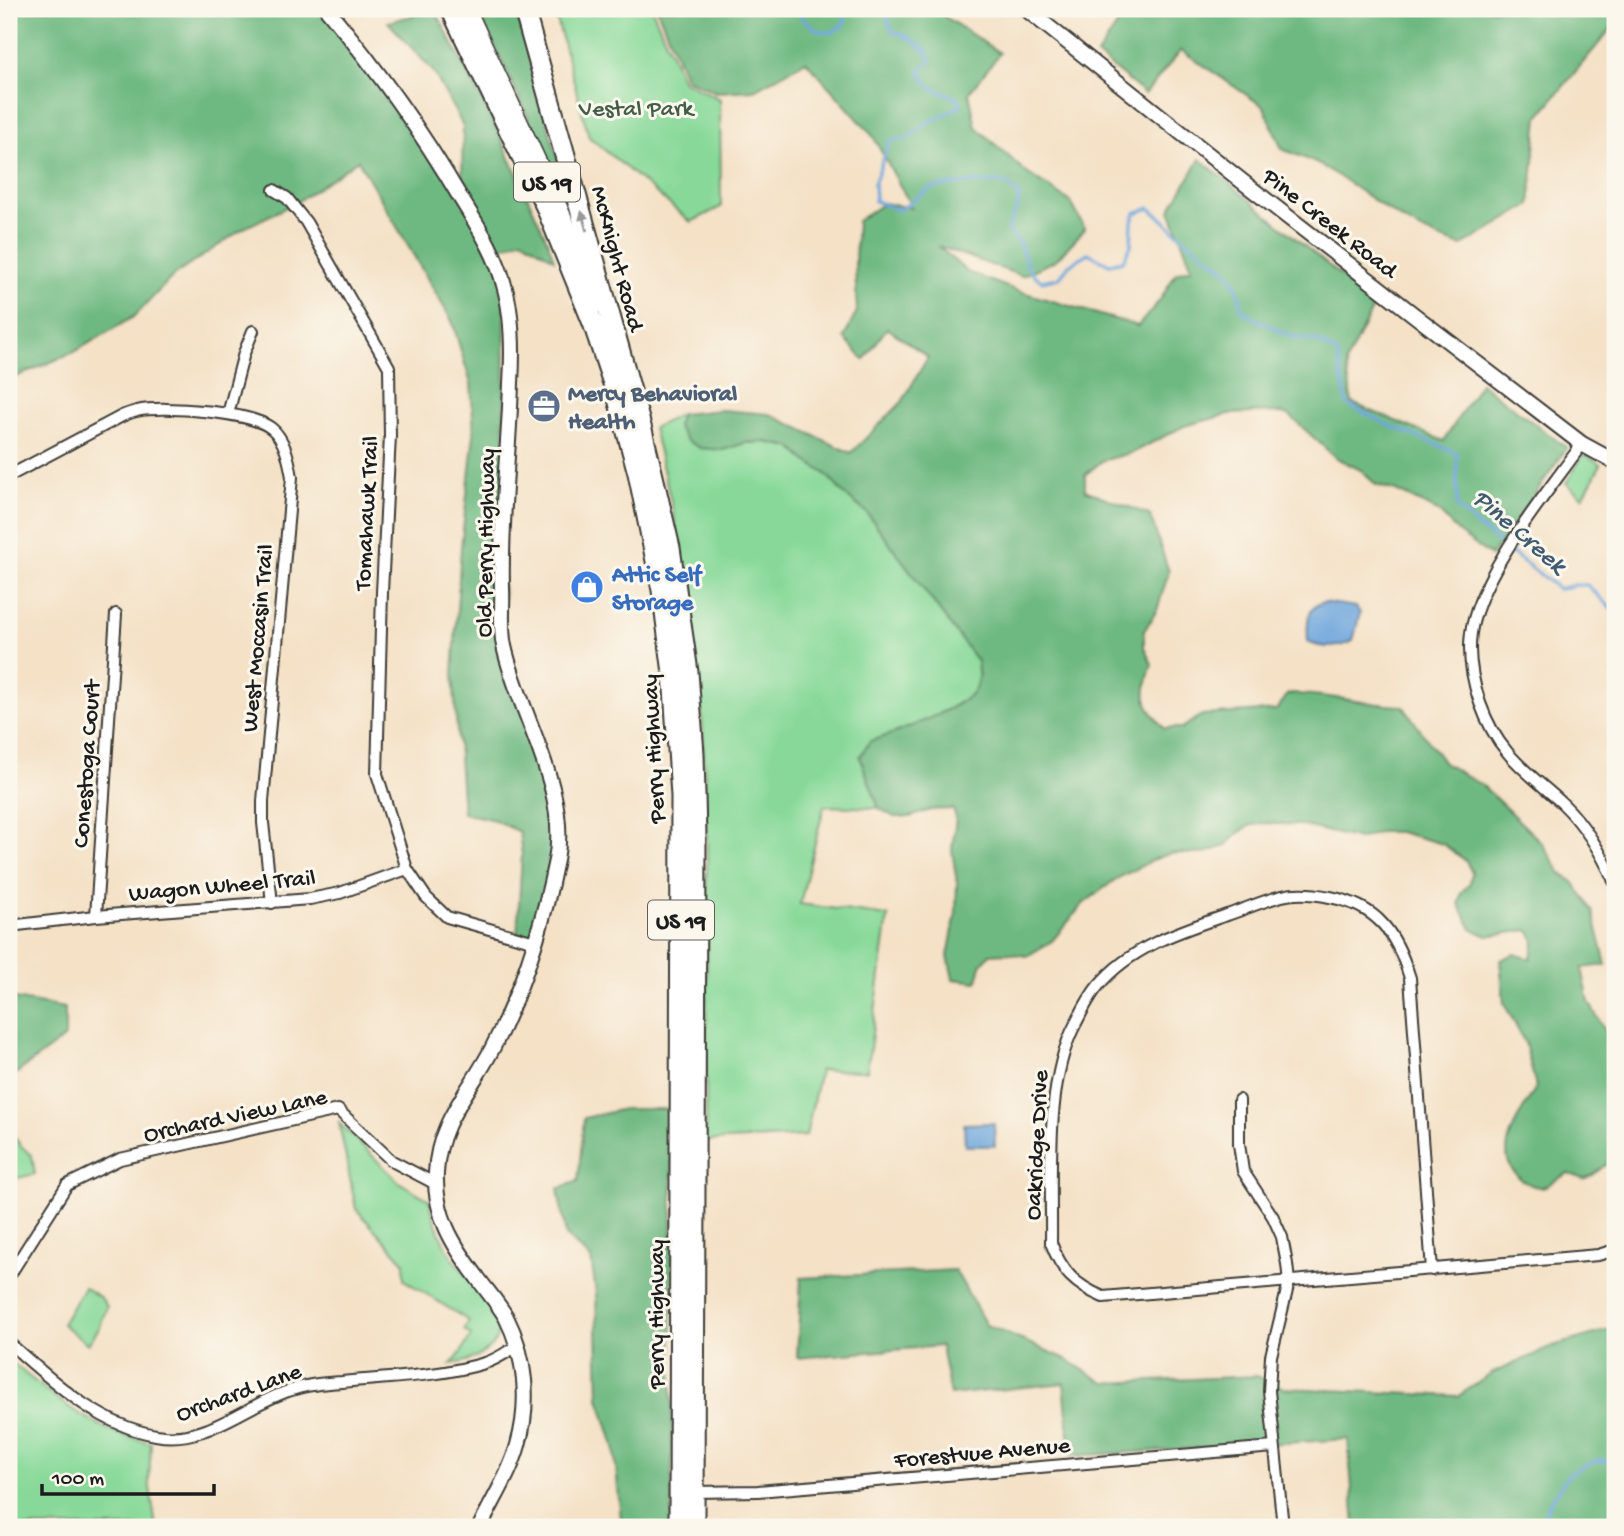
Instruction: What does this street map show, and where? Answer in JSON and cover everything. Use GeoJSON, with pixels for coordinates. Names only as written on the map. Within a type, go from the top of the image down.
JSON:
{"type":"FeatureCollection","features":[{"type":"Feature","properties":{"kind":"highway","name":"Perry Highway"},"geometry":{"type":"LineString","coordinates":[[451,9],[546,207],[593,323],[638,473],[664,604],[675,686],[681,796],[679,1527]]}},
{"type":"Feature","properties":{"kind":"highway","name":"McKnight Road"},"geometry":{"type":"LineString","coordinates":[[524,9],[621,358]]}},
{"type":"Feature","properties":{"kind":"highway","name":"Perry Highway"},"geometry":{"type":"LineString","coordinates":[[621,358],[652,469],[670,548],[687,661],[694,754],[694,1527]]}},
{"type":"Feature","properties":{"kind":"main road","name":"Perry Highway"},"geometry":{"type":"LineString","coordinates":[[466,9],[556,203],[621,358]]}},
{"type":"Feature","properties":{"kind":"street","name":"Old Perry Highway"},"geometry":{"type":"LineString","coordinates":[[327,9],[411,116],[495,257],[505,288],[511,327],[502,566],[503,643],[552,788],[558,821],[557,856],[536,942],[517,996],[491,1052],[445,1127],[436,1165],[437,1202],[444,1226],[456,1249],[505,1315],[522,1362],[525,1387],[518,1448],[480,1527]]}},
{"type":"Feature","properties":{"kind":"street","name":"Pine Creek Road"},"geometry":{"type":"LineString","coordinates":[[1026,9],[1248,186],[1582,444],[1615,462]]}},
{"type":"Feature","properties":{"kind":"street","name":"Tomahawk Trail"},"geometry":{"type":"LineString","coordinates":[[274,190],[287,198],[306,222],[389,366],[390,436],[377,774],[407,869]]}},
{"type":"Feature","properties":{"kind":"street"},"geometry":{"type":"LineString","coordinates":[[9,476],[138,410],[228,414],[244,353],[253,331]]}},
{"type":"Feature","properties":{"kind":"street","name":"West Moccasin Trail"},"geometry":{"type":"LineString","coordinates":[[228,414],[251,418],[271,427],[281,439],[292,477],[263,802],[272,903]]}},
{"type":"Feature","properties":{"kind":"street"},"geometry":{"type":"LineString","coordinates":[[1582,444],[1524,524],[1486,585],[1473,620],[1471,670],[1483,712],[1494,734],[1508,753],[1565,805],[1587,831],[1615,883]]}},
{"type":"Feature","properties":{"kind":"street","name":"Conestoga Court"},"geometry":{"type":"LineString","coordinates":[[96,916],[116,614]]}},
{"type":"Feature","properties":{"kind":"street"},"geometry":{"type":"LineString","coordinates":[[407,869],[426,897],[447,917],[536,942]]}},
{"type":"Feature","properties":{"kind":"street","name":"Wagon Wheel Trail"},"geometry":{"type":"LineString","coordinates":[[9,926],[327,897],[407,869]]}},
{"type":"Feature","properties":{"kind":"street","name":"Oakridge Drive"},"geometry":{"type":"LineString","coordinates":[[1432,1270],[1410,978],[1402,952],[1387,927],[1368,910],[1347,900],[1315,894],[1284,895],[1185,929],[1138,951],[1098,986],[1075,1025],[1059,1065],[1053,1153],[1051,1243],[1057,1259],[1083,1288],[1103,1297],[1432,1270],[1598,1255],[1615,1251]]}},
{"type":"Feature","properties":{"kind":"street"},"geometry":{"type":"LineString","coordinates":[[1239,1100],[1239,1144],[1243,1171],[1273,1217],[1282,1237],[1289,1282],[1271,1356],[1269,1391],[1283,1527]]}},
{"type":"Feature","properties":{"kind":"street","name":"Orchard View Lane"},"geometry":{"type":"LineString","coordinates":[[9,1276],[67,1185],[120,1159],[338,1110],[392,1161],[436,1184]]}},
{"type":"Feature","properties":{"kind":"street","name":"Orchard Lane"},"geometry":{"type":"LineString","coordinates":[[9,1343],[84,1405],[120,1424],[153,1435],[170,1437],[192,1435],[215,1427],[263,1400],[295,1388],[452,1371],[488,1362],[517,1346]]}},
{"type":"Feature","properties":{"kind":"street","name":"Forestvue Avenue"},"geometry":{"type":"LineString","coordinates":[[693,1492],[758,1491],[1274,1447]]}},
{"type":"Feature","properties":{"kind":"green space"},"geometry":{"type":"Polygon","coordinates":[[[9,9],[327,9],[452,184],[462,181],[463,126],[433,71],[388,22],[435,10],[494,123],[554,259],[522,239],[502,247],[495,257],[505,288],[503,643],[558,821],[535,942],[517,936],[522,855],[519,832],[495,820],[463,813],[453,674],[461,547],[474,434],[471,384],[452,321],[358,160],[297,202],[244,228],[173,276],[135,316],[74,352],[9,380],[9,9]]]}},
{"type":"Feature","properties":{"kind":"green space"},"geometry":{"type":"Polygon","coordinates":[[[477,9],[515,9],[559,164],[551,166],[477,9]]]}},
{"type":"Feature","properties":{"kind":"green space","name":"Vestal Park"},"geometry":{"type":"Polygon","coordinates":[[[554,9],[652,9],[683,81],[720,99],[721,207],[691,222],[589,137],[554,9]]]}},
{"type":"Feature","properties":{"kind":"green space"},"geometry":{"type":"Polygon","coordinates":[[[657,9],[933,9],[1000,53],[969,93],[976,127],[1027,173],[1071,202],[1085,229],[1056,260],[1022,276],[938,246],[967,272],[1018,291],[1138,326],[1160,300],[1176,273],[1192,268],[1170,210],[1200,159],[1375,304],[1346,362],[1352,403],[1444,441],[1480,383],[1567,448],[1491,556],[1460,534],[1438,511],[1396,491],[1376,485],[1361,470],[1336,458],[1289,415],[1273,412],[1230,414],[1184,426],[1134,452],[1102,461],[1085,475],[1085,490],[1150,515],[1169,572],[1157,610],[1144,631],[1144,647],[1152,664],[1146,698],[1151,712],[1164,728],[1182,728],[1202,715],[1277,710],[1288,694],[1403,706],[1444,763],[1483,786],[1542,843],[1560,872],[1574,883],[1593,912],[1606,965],[1582,968],[1589,1002],[1615,1049],[1615,1157],[1593,1175],[1583,1179],[1568,1173],[1540,1187],[1521,1179],[1512,1169],[1507,1158],[1511,1133],[1536,1087],[1525,1043],[1504,1003],[1500,960],[1515,954],[1530,959],[1533,937],[1528,930],[1487,936],[1472,929],[1459,904],[1461,893],[1470,883],[1472,873],[1466,861],[1443,844],[1399,832],[1380,832],[1359,839],[1300,825],[1262,823],[1249,826],[1225,846],[1202,854],[1171,853],[1116,879],[1083,904],[1052,941],[1027,956],[990,954],[981,965],[977,982],[953,979],[948,956],[956,913],[957,883],[952,850],[956,818],[953,809],[930,810],[910,817],[894,817],[879,808],[860,757],[870,741],[924,721],[965,699],[977,684],[977,661],[867,513],[826,474],[791,447],[765,442],[745,443],[723,450],[700,448],[686,440],[677,426],[681,414],[722,410],[769,414],[851,453],[902,402],[928,357],[887,328],[864,360],[844,338],[857,311],[857,221],[884,203],[912,208],[873,136],[806,61],[754,90],[716,92],[686,79],[657,9]]]}},
{"type":"Feature","properties":{"kind":"green space"},"geometry":{"type":"Polygon","coordinates":[[[1128,9],[1615,9],[1615,24],[1538,117],[1530,205],[1462,246],[1408,223],[1327,169],[1282,149],[1264,107],[1181,50],[1145,94],[1097,55],[1128,9]]]}},
{"type":"Feature","properties":{"kind":"green space"},"geometry":{"type":"Polygon","coordinates":[[[681,414],[678,426],[723,450],[745,443],[765,442],[791,447],[826,474],[867,513],[977,661],[977,684],[965,699],[924,721],[869,742],[860,757],[879,808],[824,806],[800,904],[888,916],[867,1071],[820,1070],[806,1136],[706,1141],[707,836],[702,711],[687,586],[672,506],[653,428],[681,414]]]}},
{"type":"Feature","properties":{"kind":"green space"},"geometry":{"type":"Polygon","coordinates":[[[1584,454],[1601,464],[1583,497],[1566,483],[1584,454]]]}},
{"type":"Feature","properties":{"kind":"green space"},"geometry":{"type":"Polygon","coordinates":[[[9,998],[65,1008],[65,1037],[9,1079],[9,998]]]}},
{"type":"Feature","properties":{"kind":"green space"},"geometry":{"type":"Polygon","coordinates":[[[624,1109],[672,1109],[672,1527],[620,1527],[614,1446],[599,1398],[596,1293],[591,1259],[566,1236],[558,1189],[578,1181],[584,1118],[624,1109]]]}},
{"type":"Feature","properties":{"kind":"green space"},"geometry":{"type":"Polygon","coordinates":[[[339,1123],[399,1182],[429,1200],[445,1246],[480,1292],[495,1317],[498,1329],[495,1341],[482,1354],[451,1364],[461,1354],[471,1335],[464,1330],[469,1321],[404,1280],[404,1262],[356,1209],[339,1123]]]}},
{"type":"Feature","properties":{"kind":"green space"},"geometry":{"type":"Polygon","coordinates":[[[9,1129],[32,1156],[35,1174],[9,1180],[9,1129]]]}},
{"type":"Feature","properties":{"kind":"green space"},"geometry":{"type":"Polygon","coordinates":[[[955,1270],[986,1325],[1064,1358],[1105,1383],[1257,1376],[1284,1388],[1458,1396],[1493,1373],[1553,1346],[1615,1328],[1615,1527],[1355,1527],[1348,1439],[1071,1456],[1064,1383],[950,1395],[941,1346],[797,1358],[801,1278],[955,1270]]]}},
{"type":"Feature","properties":{"kind":"green space"},"geometry":{"type":"Polygon","coordinates":[[[84,1287],[101,1298],[107,1307],[99,1328],[88,1344],[62,1324],[84,1287]]]}},
{"type":"Feature","properties":{"kind":"green space"},"geometry":{"type":"Polygon","coordinates":[[[9,1360],[85,1417],[114,1432],[151,1443],[149,1481],[156,1527],[9,1527],[9,1360]]]}},
{"type":"Feature","properties":{"kind":"water"},"geometry":{"type":"Polygon","coordinates":[[[1323,602],[1356,607],[1360,613],[1353,641],[1331,647],[1308,642],[1310,613],[1323,602]]]}},
{"type":"Feature","properties":{"kind":"water"},"geometry":{"type":"Polygon","coordinates":[[[994,1123],[995,1146],[965,1146],[964,1124],[994,1123]]]}},
{"type":"Feature","properties":{"kind":"waterway","name":"Pine Creek"},"geometry":{"type":"LineString","coordinates":[[800,9],[802,18],[817,30],[831,33],[843,25],[846,15],[841,9]]}},
{"type":"Feature","properties":{"kind":"waterway","name":"Pine Creek"},"geometry":{"type":"LineString","coordinates":[[878,9],[886,15],[892,31],[908,37],[928,52],[930,61],[920,72],[928,85],[953,96],[959,100],[961,106],[927,123],[907,139],[890,141],[874,184],[875,201],[899,210],[933,188],[954,184],[1006,184],[1019,194],[1008,231],[1020,244],[1029,270],[1041,281],[1059,278],[1069,265],[1088,253],[1109,264],[1123,261],[1131,245],[1135,213],[1150,208],[1182,237],[1224,268],[1236,284],[1241,309],[1292,337],[1317,341],[1337,353],[1347,404],[1386,424],[1457,453],[1457,507],[1477,526],[1559,589],[1587,585],[1614,611],[1615,634]]}},
{"type":"Feature","properties":{"kind":"waterway"},"geometry":{"type":"LineString","coordinates":[[1540,1527],[1550,1502],[1570,1473],[1597,1460],[1615,1462]]}},
{"type":"Feature","properties":{"kind":"place","name":"Mercy Behavioral Health"},"geometry":{"type":"Point","coordinates":[544,406]}},
{"type":"Feature","properties":{"kind":"place","name":"Attic Self Storage"},"geometry":{"type":"Point","coordinates":[587,587]}}]}
